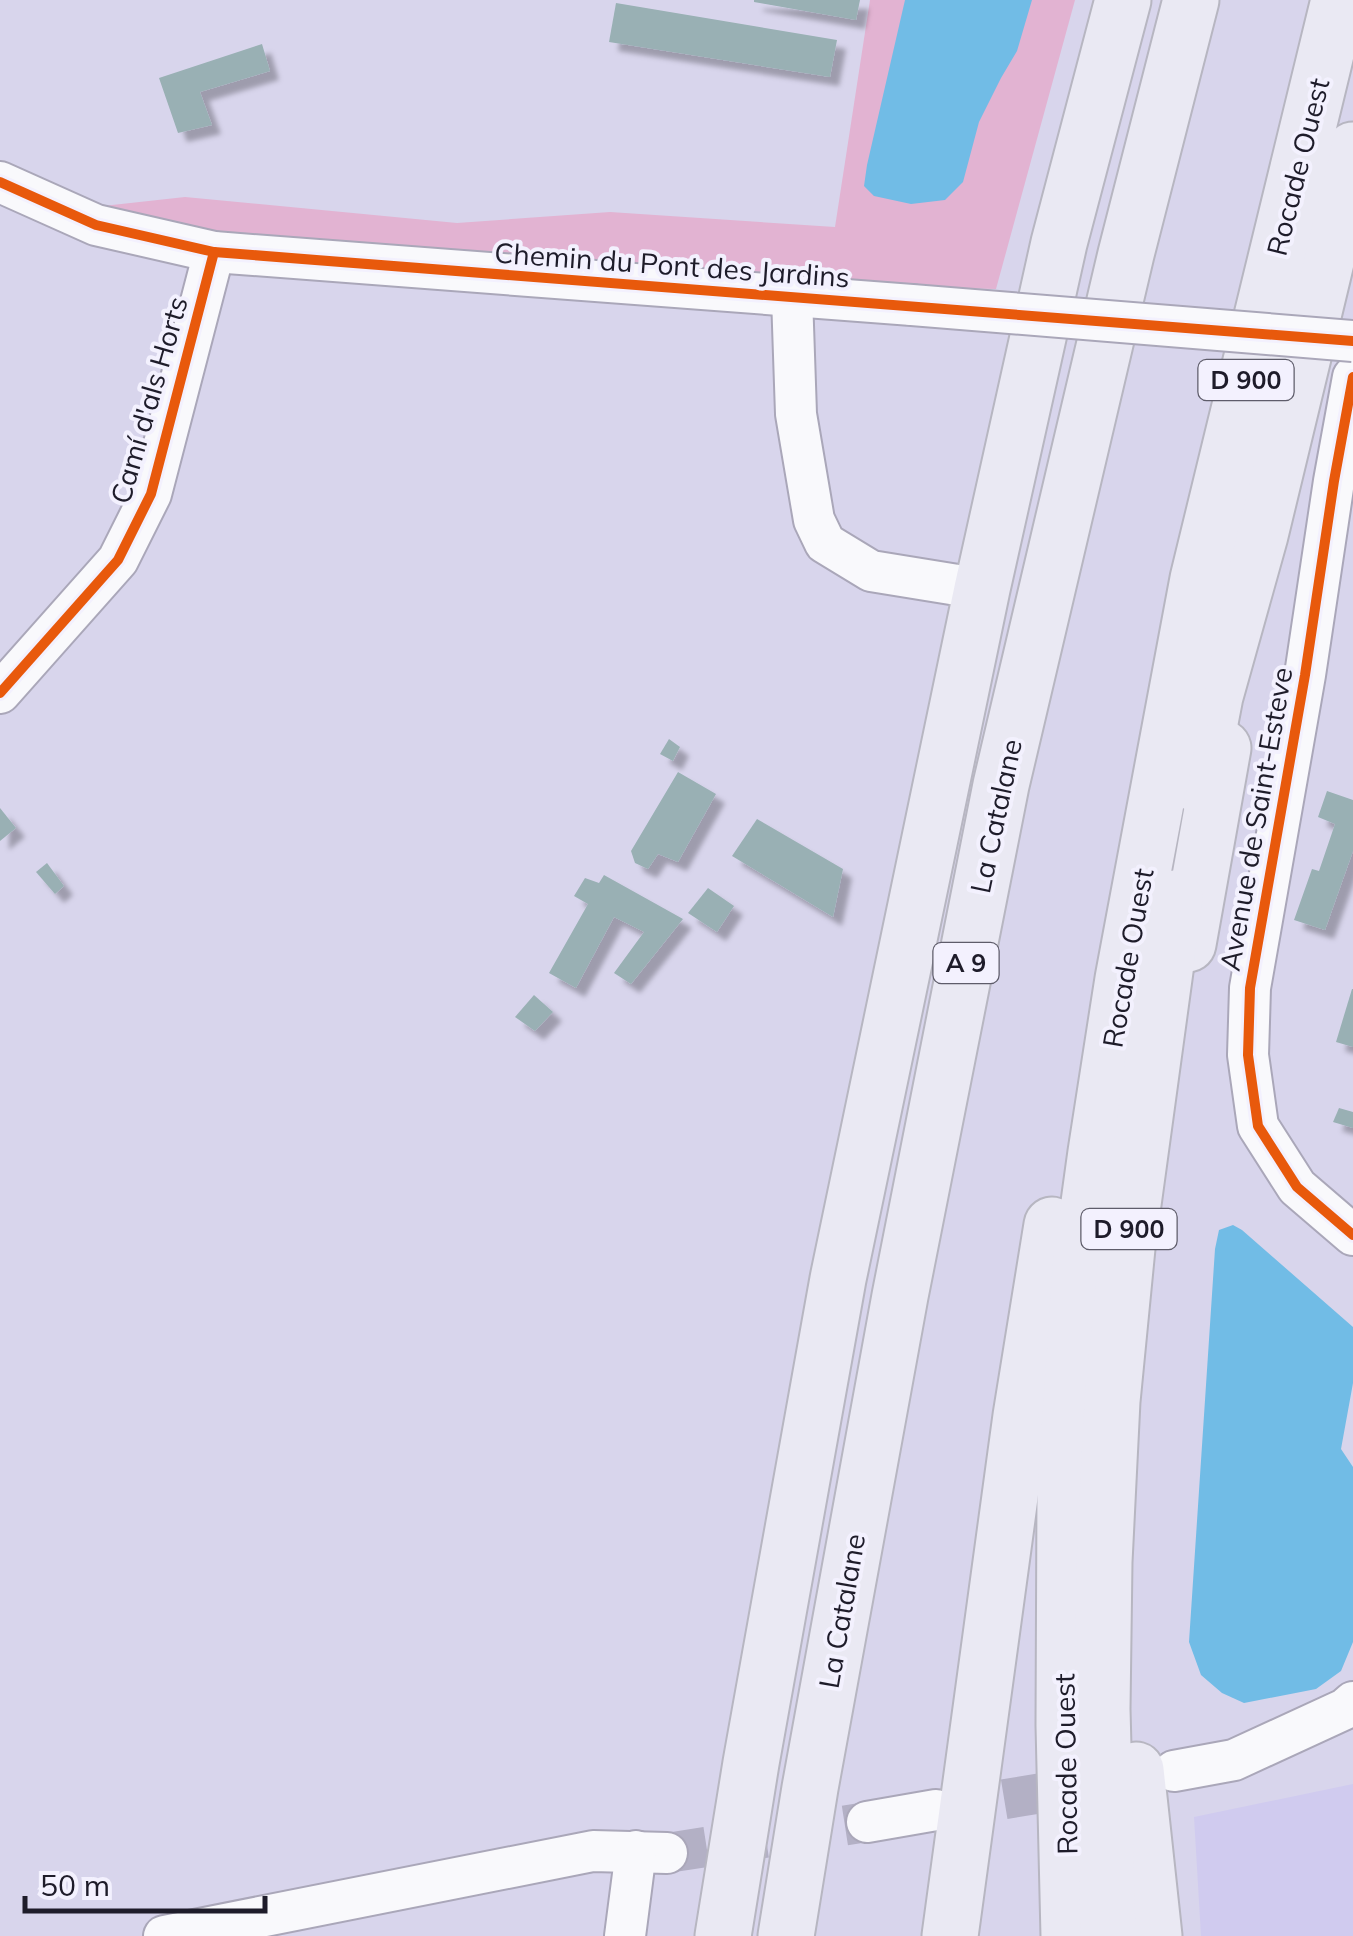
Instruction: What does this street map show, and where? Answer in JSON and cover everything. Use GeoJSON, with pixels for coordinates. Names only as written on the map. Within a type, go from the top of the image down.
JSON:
{"type":"FeatureCollection","features":[{"type":"Feature","properties":{"kind":"highway","name":"A 9"},"geometry":{"type":"LineString","coordinates":[[723,1936],[838,1278],[982,589],[1059,243],[1123,0]]}},
{"type":"Feature","properties":{"kind":"highway","name":"La Catalane"},"geometry":{"type":"LineString","coordinates":[[786,1936],[900,1296],[1001,785],[1126,254],[1191,0]]}},
{"type":"Feature","properties":{"kind":"highway","name":"Rocade Ouest"},"geometry":{"type":"LineString","coordinates":[[1069,1936],[1065,1492],[1080,1268],[1123,979],[1198,579],[1339,0]]}},
{"type":"Feature","properties":{"kind":"highway","name":"Rocade Ouest"},"geometry":{"type":"LineString","coordinates":[[1108,1936],[1102,1708],[1104,1562],[1112,1401],[1126,1248],[1174,901],[1215,696],[1260,534],[1353,150]]}},
{"type":"Feature","properties":{"kind":"highway"},"geometry":{"type":"LineString","coordinates":[[1154,1936],[1124,1663],[1136,1324],[1147,1212],[1192,917],[1260,534]]}},
{"type":"Feature","properties":{"kind":"highway"},"geometry":{"type":"LineString","coordinates":[[950,1936],[1021,1416],[1063,1156],[1109,944],[1198,579]]}},
{"type":"Feature","properties":{"kind":"street","name":"Chemin du Pont des Jardins"},"geometry":{"type":"LineString","coordinates":[[0,182],[96,225],[214,252],[1353,342]]}},
{"type":"Feature","properties":{"kind":"street","name":"Camí d'als Horts"},"geometry":{"type":"LineString","coordinates":[[0,694],[118,560],[152,494],[214,252]]}},
{"type":"Feature","properties":{"kind":"street"},"geometry":{"type":"LineString","coordinates":[[792,296],[796,414],[814,520],[825,543],[871,570],[982,589]]}},
{"type":"Feature","properties":{"kind":"street","name":"Avenue de Saint-Esteve"},"geometry":{"type":"LineString","coordinates":[[1353,377],[1250,988],[1248,1055],[1258,1126],[1296,1187],[1353,1235]]}},
{"type":"Feature","properties":{"kind":"street"},"geometry":{"type":"LineString","coordinates":[[1174,1771],[1234,1760],[1353,1702]]}},
{"type":"Feature","properties":{"kind":"street"},"geometry":{"type":"LineString","coordinates":[[867,1822],[936,1810]]}},
{"type":"Feature","properties":{"kind":"street"},"geometry":{"type":"LineString","coordinates":[[164,1936],[594,1851],[651,1852],[625,1936]]}},
{"type":"Feature","properties":{"kind":"shaded area"},"geometry":{"type":"Polygon","coordinates":[[[870,0],[1075,0],[996,289],[912,287],[217,233],[103,206],[185,197],[457,223],[610,212],[835,227],[870,0]]]}},
{"type":"Feature","properties":{"kind":"shaded area"},"geometry":{"type":"Polygon","coordinates":[[[1353,1784],[1353,1936],[1201,1936],[1194,1817],[1353,1784]]]}},
{"type":"Feature","properties":{"kind":"water"},"geometry":{"type":"Polygon","coordinates":[[[905,0],[1032,0],[1017,51],[979,122],[963,182],[945,200],[911,204],[874,196],[864,186],[905,0]]]}},
{"type":"Feature","properties":{"kind":"water"},"geometry":{"type":"Polygon","coordinates":[[[1233,1225],[1353,1327],[1353,1383],[1341,1449],[1353,1467],[1353,1642],[1341,1671],[1316,1689],[1244,1703],[1222,1693],[1201,1675],[1189,1642],[1215,1249],[1219,1230],[1233,1225]]]}},
{"type":"Feature","properties":{"kind":"building"},"geometry":{"type":"Polygon","coordinates":[[[754,0],[860,0],[856,20],[754,0]]]}},
{"type":"Feature","properties":{"kind":"building"},"geometry":{"type":"Polygon","coordinates":[[[616,3],[837,40],[830,77],[609,42],[616,3]]]}},
{"type":"Feature","properties":{"kind":"building"},"geometry":{"type":"Polygon","coordinates":[[[262,44],[270,71],[200,92],[212,125],[178,133],[159,78],[262,44]]]}},
{"type":"Feature","properties":{"kind":"building"},"geometry":{"type":"Polygon","coordinates":[[[669,739],[680,747],[673,761],[660,754],[669,739]]]}},
{"type":"Feature","properties":{"kind":"building"},"geometry":{"type":"Polygon","coordinates":[[[678,772],[716,794],[678,862],[658,854],[648,869],[635,863],[631,851],[678,772]]]}},
{"type":"Feature","properties":{"kind":"building"},"geometry":{"type":"Polygon","coordinates":[[[1327,791],[1353,800],[1353,851],[1325,930],[1294,920],[1312,869],[1319,871],[1335,824],[1318,817],[1327,791]]]}},
{"type":"Feature","properties":{"kind":"building"},"geometry":{"type":"Polygon","coordinates":[[[0,808],[16,828],[0,841],[0,808]]]}},
{"type":"Feature","properties":{"kind":"building"},"geometry":{"type":"Polygon","coordinates":[[[757,819],[843,869],[833,917],[732,856],[757,819]]]}},
{"type":"Feature","properties":{"kind":"building"},"geometry":{"type":"Polygon","coordinates":[[[47,863],[64,886],[55,894],[36,872],[47,863]]]}},
{"type":"Feature","properties":{"kind":"building"},"geometry":{"type":"Polygon","coordinates":[[[604,875],[683,919],[631,984],[614,973],[644,932],[614,917],[576,988],[549,973],[588,904],[574,896],[585,878],[599,883],[604,875]]]}},
{"type":"Feature","properties":{"kind":"building"},"geometry":{"type":"Polygon","coordinates":[[[708,888],[734,906],[717,932],[688,913],[708,888]]]}},
{"type":"Feature","properties":{"kind":"building"},"geometry":{"type":"Polygon","coordinates":[[[1353,989],[1353,1047],[1336,1042],[1353,989]]]}},
{"type":"Feature","properties":{"kind":"building"},"geometry":{"type":"Polygon","coordinates":[[[534,995],[553,1012],[535,1031],[515,1017],[534,995]]]}},
{"type":"Feature","properties":{"kind":"building"},"geometry":{"type":"Polygon","coordinates":[[[1339,1108],[1353,1112],[1353,1128],[1333,1122],[1339,1108]]]}},
{"type":"Feature","properties":{"kind":"tunnel"},"geometry":{"type":"LineString","coordinates":[[945,1809],[1090,1785]]}},
{"type":"Feature","properties":{"kind":"tunnel"},"geometry":{"type":"LineString","coordinates":[[667,1853],[867,1822]]}},
{"type":"Feature","properties":{"kind":"cycle path"},"geometry":{"type":"LineString","coordinates":[[0,182],[96,225],[214,252],[1353,341]]}},
{"type":"Feature","properties":{"kind":"cycle path"},"geometry":{"type":"LineString","coordinates":[[0,693],[118,560],[151,494],[214,252]]}},
{"type":"Feature","properties":{"kind":"cycle path"},"geometry":{"type":"LineString","coordinates":[[1353,377],[1250,988],[1248,1055],[1258,1126],[1297,1187],[1353,1235]]}}]}
